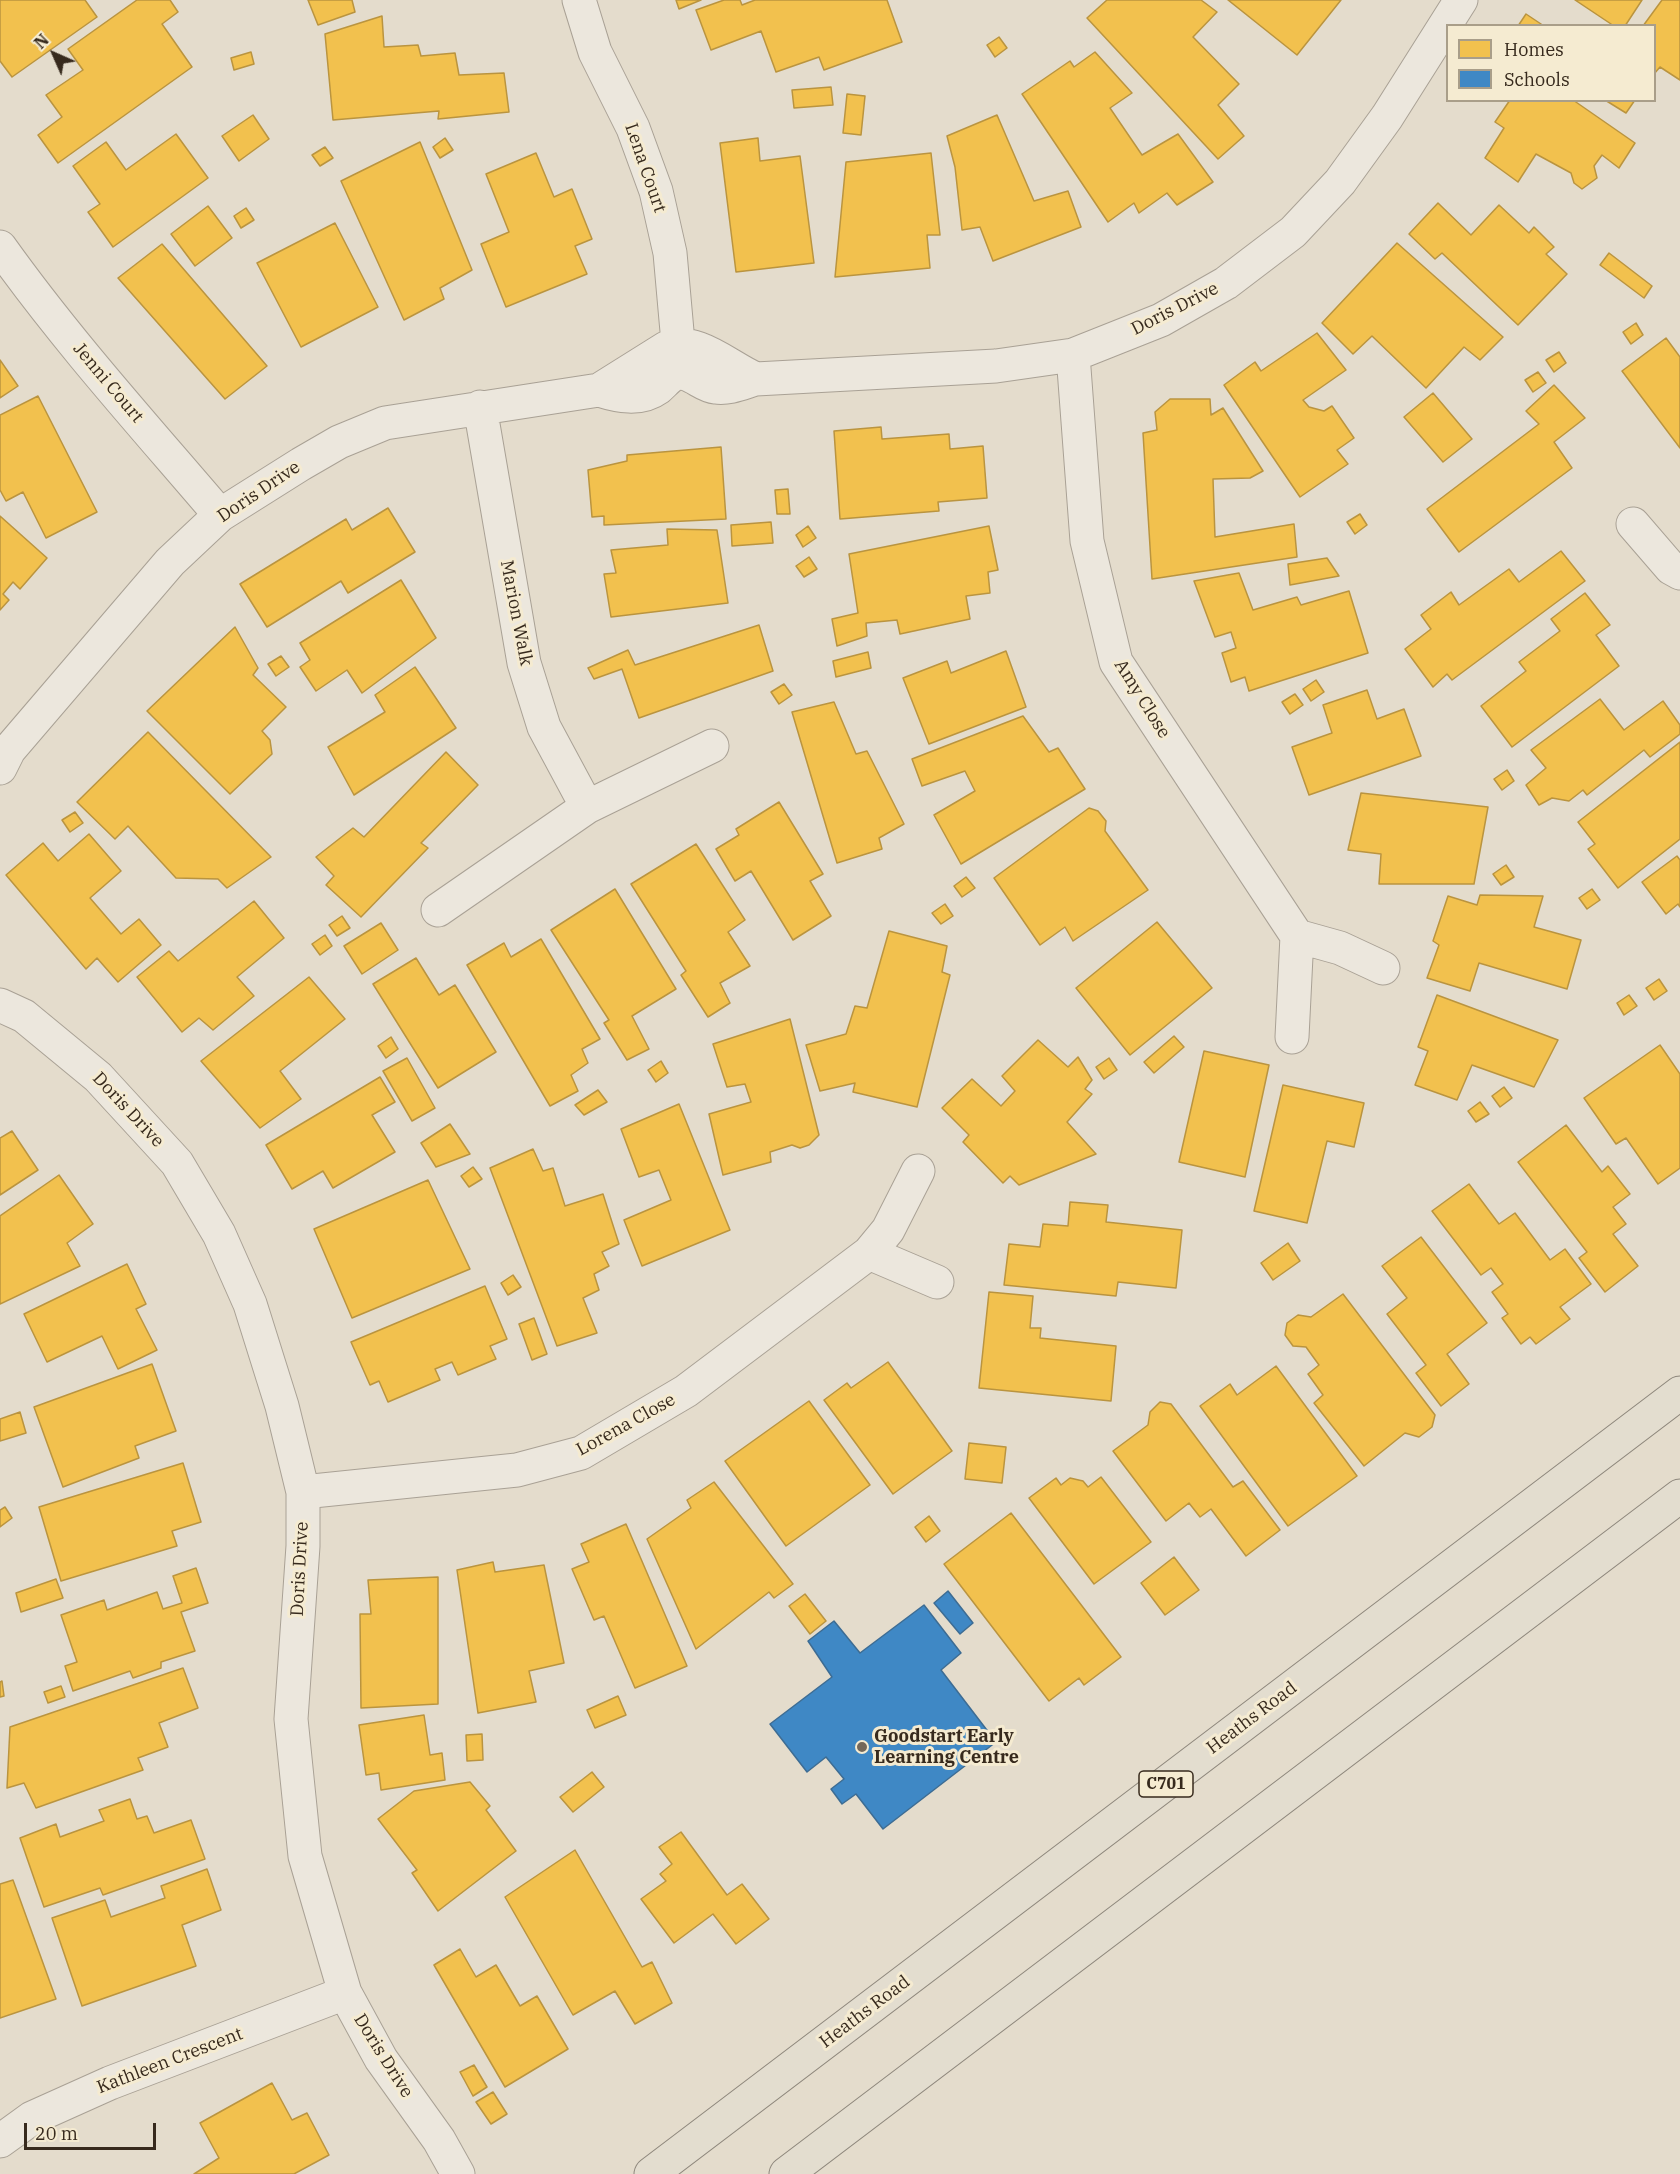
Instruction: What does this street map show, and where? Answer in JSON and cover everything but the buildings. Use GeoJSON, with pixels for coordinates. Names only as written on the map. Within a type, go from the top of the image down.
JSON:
{"type":"FeatureCollection","features":[{"type":"Feature","properties":{"kind":"main road","name":"Heaths Road"},"geometry":{"type":"LineString","coordinates":[[651,2174],[1680,1394]]}},
{"type":"Feature","properties":{"kind":"main road"},"geometry":{"type":"LineString","coordinates":[[786,2174],[1680,1496]]}},
{"type":"Feature","properties":{"kind":"street","name":"Lena Court"},"geometry":{"type":"LineString","coordinates":[[579,0],[595,52],[633,128],[656,191],[669,254],[680,359]]}},
{"type":"Feature","properties":{"kind":"street","name":"Doris Drive"},"geometry":{"type":"LineString","coordinates":[[3,758],[170,562],[220,515],[339,442],[385,423],[599,390],[666,348],[680,359],[693,346],[756,379],[996,366],[1073,355],[1161,320],[1226,283],[1293,232],[1340,182],[1387,117],[1461,0]]}},
{"type":"Feature","properties":{"kind":"street","name":"Jenni Court"},"geometry":{"type":"LineString","coordinates":[[0,247],[29,288],[97,371],[220,515]]}},
{"type":"Feature","properties":{"kind":"street","name":"Amy Close"},"geometry":{"type":"LineString","coordinates":[[1073,355],[1087,541],[1116,662],[1297,936]]}},
{"type":"Feature","properties":{"kind":"street","name":"Marion Walk"},"geometry":{"type":"LineString","coordinates":[[480,407],[524,663],[544,727],[587,807]]}},
{"type":"Feature","properties":{"kind":"street"},"geometry":{"type":"LineString","coordinates":[[1633,525],[1671,568],[1680,573]]}},
{"type":"Feature","properties":{"kind":"street"},"geometry":{"type":"LineString","coordinates":[[438,910],[587,807],[712,746]]}},
{"type":"Feature","properties":{"kind":"street"},"geometry":{"type":"LineString","coordinates":[[1292,1037],[1297,936],[1340,948],[1383,968]]}},
{"type":"Feature","properties":{"kind":"street","name":"Doris Drive"},"geometry":{"type":"LineString","coordinates":[[0,980],[15,994],[12,1010],[98,1077],[177,1163],[219,1234],[250,1304],[282,1406],[303,1492],[303,1546],[291,1719],[305,1856],[345,1993],[381,2059],[439,2140],[458,2174]]}},
{"type":"Feature","properties":{"kind":"street","name":"Lorena Close"},"geometry":{"type":"LineString","coordinates":[[303,1492],[517,1470],[581,1453],[686,1391],[869,1253],[888,1230],[918,1171]]}},
{"type":"Feature","properties":{"kind":"street"},"geometry":{"type":"LineString","coordinates":[[869,1253],[937,1282]]}},
{"type":"Feature","properties":{"kind":"street","name":"Kathleen Crescent"},"geometry":{"type":"LineString","coordinates":[[0,2141],[32,2118],[110,2083],[345,1993]]}},
{"type":"Feature","properties":{"kind":"place","name":"Goodstart Early Learning Centre"},"geometry":{"type":"Point","coordinates":[862,1747]}}]}
